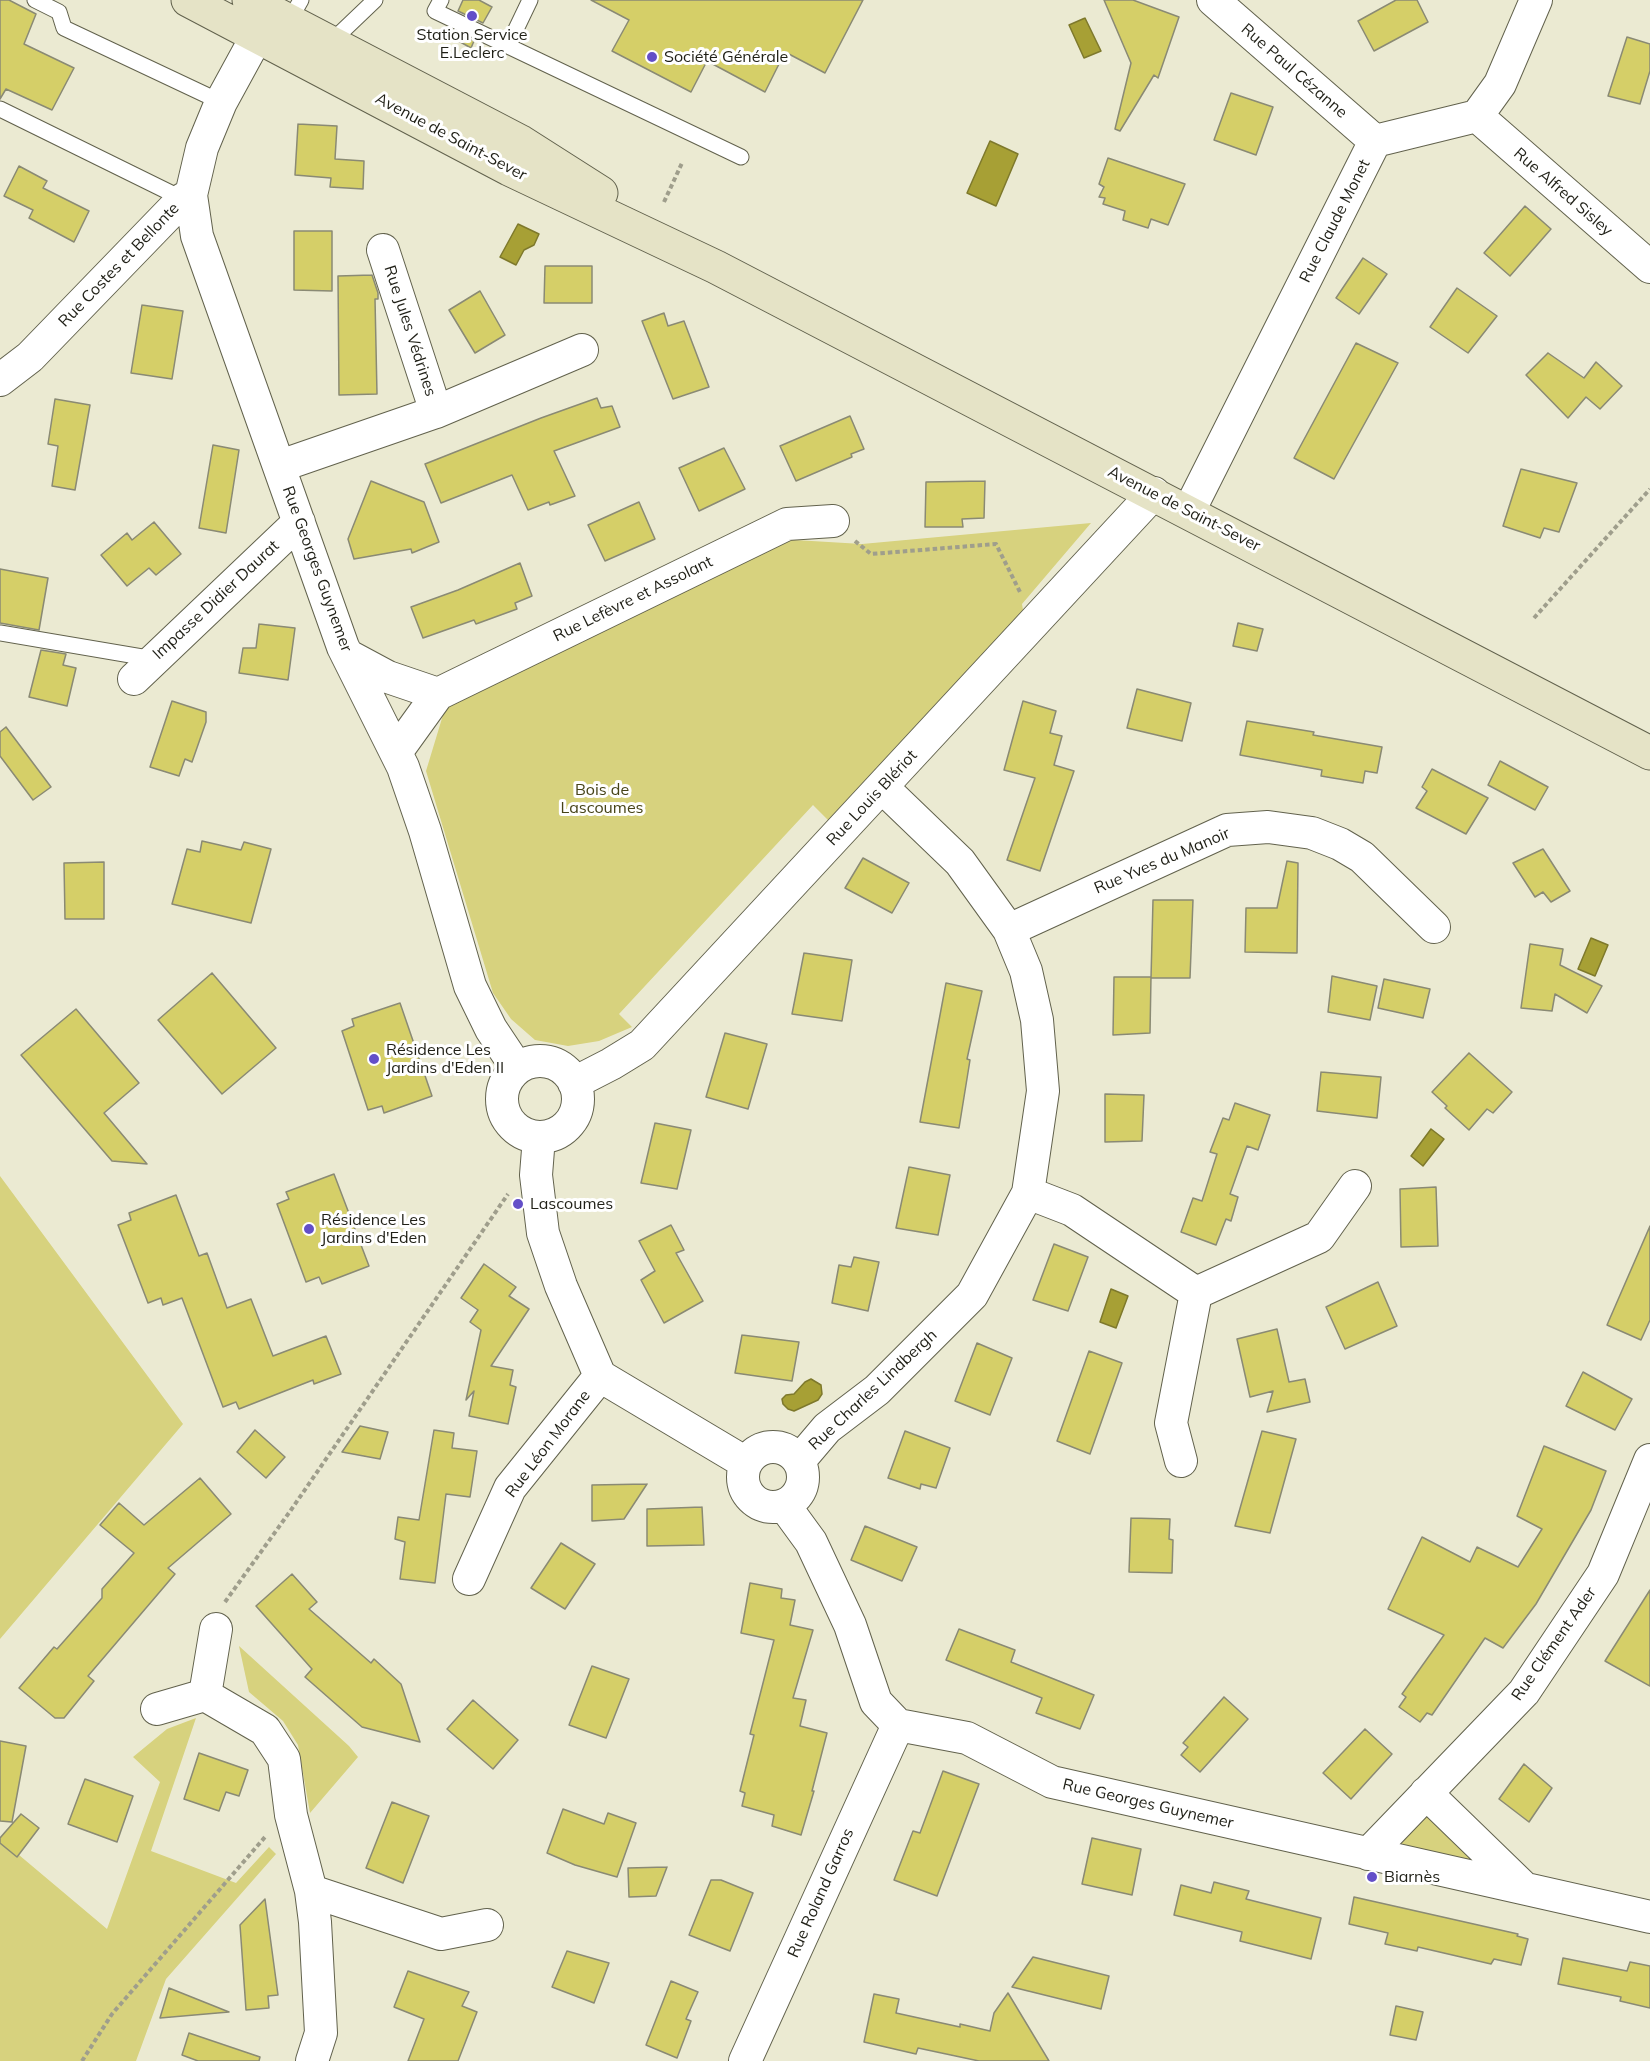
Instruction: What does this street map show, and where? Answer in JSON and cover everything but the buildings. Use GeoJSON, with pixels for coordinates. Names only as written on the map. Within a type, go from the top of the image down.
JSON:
{"type":"FeatureCollection","features":[{"type":"Feature","properties":{"kind":"main road","name":"Avenue de Saint-Sever"},"geometry":{"type":"LineString","coordinates":[[188,0],[257,36],[321,53],[509,169],[716,267],[1650,753]]}},
{"type":"Feature","properties":{"kind":"main road","name":"Avenue de Saint-Sever"},"geometry":{"type":"LineString","coordinates":[[249,0],[295,10],[321,53]]}},
{"type":"Feature","properties":{"kind":"street","name":"Rue Paul Cézanne"},"geometry":{"type":"LineString","coordinates":[[1213,0],[1375,141]]}},
{"type":"Feature","properties":{"kind":"street"},"geometry":{"type":"LineString","coordinates":[[1477,116],[1500,84],[1536,0]]}},
{"type":"Feature","properties":{"kind":"street"},"geometry":{"type":"LineString","coordinates":[[257,36],[295,10]]}},
{"type":"Feature","properties":{"kind":"street","name":"Rue Costes et Bellonte"},"geometry":{"type":"LineString","coordinates":[[0,380],[30,357],[187,197],[202,148],[221,102],[257,36]]}},
{"type":"Feature","properties":{"kind":"street","name":"Rue Claude Monet"},"geometry":{"type":"LineString","coordinates":[[1189,512],[1375,141],[1477,116]]}},
{"type":"Feature","properties":{"kind":"street","name":"Rue Alfred Sisley"},"geometry":{"type":"LineString","coordinates":[[1477,116],[1650,267]]}},
{"type":"Feature","properties":{"kind":"street","name":"Rue Georges Guynemer"},"geometry":{"type":"LineString","coordinates":[[187,197],[197,236],[347,655],[397,752],[424,831],[470,986],[491,1029],[517,1068]]}},
{"type":"Feature","properties":{"kind":"street","name":"Rue Jules Védrines"},"geometry":{"type":"LineString","coordinates":[[384,250],[436,411]]}},
{"type":"Feature","properties":{"kind":"street","name":"Rue Jules Védrines"},"geometry":{"type":"LineString","coordinates":[[280,466],[436,411],[582,351]]}},
{"type":"Feature","properties":{"kind":"street","name":"Rue Louis Blériot"},"geometry":{"type":"LineString","coordinates":[[574,1083],[642,1045],[1154,493]]}},
{"type":"Feature","properties":{"kind":"street","name":"Rue Lefèvre et Assolant"},"geometry":{"type":"LineString","coordinates":[[397,752],[438,694],[787,524],[833,520]]}},
{"type":"Feature","properties":{"kind":"street","name":"Impasse Didier Daurat"},"geometry":{"type":"LineString","coordinates":[[144,669],[299,522]]}},
{"type":"Feature","properties":{"kind":"street"},"geometry":{"type":"LineString","coordinates":[[347,655],[388,677],[438,694]]}},
{"type":"Feature","properties":{"kind":"street","name":"Rue Charles Lindbergh"},"geometry":{"type":"LineString","coordinates":[[799,1461],[827,1428],[877,1390],[972,1295],[1028,1193],[1043,1091],[1038,1020],[1026,971],[1009,930],[960,862],[882,787]]}},
{"type":"Feature","properties":{"kind":"street","name":"Rue Yves du Manoir"},"geometry":{"type":"LineString","coordinates":[[1009,930],[1227,830],[1268,827],[1312,833],[1340,844],[1362,857],[1434,927]]}},
{"type":"Feature","properties":{"kind":"street"},"geometry":{"type":"LineString","coordinates":[[543,1061],[556,1064],[567,1072],[574,1083],[578,1095],[577,1108],[572,1120],[563,1129],[551,1135],[539,1137],[526,1134],[514,1127],[506,1116],[502,1104],[503,1090],[508,1078],[517,1068],[529,1062],[543,1061]]}},
{"type":"Feature","properties":{"kind":"street"},"geometry":{"type":"LineString","coordinates":[[539,1137],[536,1175],[543,1233],[561,1286],[600,1376],[746,1463]]}},
{"type":"Feature","properties":{"kind":"street"},"geometry":{"type":"LineString","coordinates":[[1196,1293],[1319,1237],[1355,1186]]}},
{"type":"Feature","properties":{"kind":"street"},"geometry":{"type":"LineString","coordinates":[[1028,1193],[1072,1210],[1196,1293]]}},
{"type":"Feature","properties":{"kind":"street"},"geometry":{"type":"LineString","coordinates":[[1181,1461],[1171,1423],[1196,1293]]}},
{"type":"Feature","properties":{"kind":"street","name":"Rue Léon Morane"},"geometry":{"type":"LineString","coordinates":[[469,1579],[510,1488],[600,1376]]}},
{"type":"Feature","properties":{"kind":"street"},"geometry":{"type":"LineString","coordinates":[[772,1446],[791,1453],[799,1461],[803,1481],[800,1491],[784,1505],[774,1507],[764,1505],[754,1501],[747,1493],[743,1484],[746,1463],[752,1454],[772,1446]]}},
{"type":"Feature","properties":{"kind":"street","name":"Rue Clément Ader"},"geometry":{"type":"LineString","coordinates":[[1368,1854],[1524,1692],[1603,1574],[1650,1460]]}},
{"type":"Feature","properties":{"kind":"street"},"geometry":{"type":"LineString","coordinates":[[784,1505],[811,1542],[850,1625],[876,1702],[898,1725]]}},
{"type":"Feature","properties":{"kind":"street"},"geometry":{"type":"LineString","coordinates":[[205,1695],[216,1629]]}},
{"type":"Feature","properties":{"kind":"street"},"geometry":{"type":"LineString","coordinates":[[157,1709],[205,1695],[265,1730],[284,1759],[291,1815],[311,1891],[321,2033],[312,2061]]}},
{"type":"Feature","properties":{"kind":"street","name":"Rue Georges Guynemer"},"geometry":{"type":"LineString","coordinates":[[898,1725],[967,1738],[1052,1782],[1650,1917]]}},
{"type":"Feature","properties":{"kind":"street","name":"Rue Roland Garros"},"geometry":{"type":"LineString","coordinates":[[745,2061],[898,1725]]}},
{"type":"Feature","properties":{"kind":"street"},"geometry":{"type":"LineString","coordinates":[[1426,1793],[1525,1888]]}},
{"type":"Feature","properties":{"kind":"street"},"geometry":{"type":"LineString","coordinates":[[311,1891],[441,1934],[487,1925]]}},
{"type":"Feature","properties":{"kind":"lane"},"geometry":{"type":"LineString","coordinates":[[35,0],[58,12],[64,28],[221,102]]}},
{"type":"Feature","properties":{"kind":"lane"},"geometry":{"type":"LineString","coordinates":[[321,53],[375,0]]}},
{"type":"Feature","properties":{"kind":"lane"},"geometry":{"type":"LineString","coordinates":[[441,0],[435,11],[741,157]]}},
{"type":"Feature","properties":{"kind":"lane"},"geometry":{"type":"LineString","coordinates":[[508,46],[530,0]]}},
{"type":"Feature","properties":{"kind":"lane"},"geometry":{"type":"LineString","coordinates":[[0,109],[187,197]]}},
{"type":"Feature","properties":{"kind":"lane"},"geometry":{"type":"LineString","coordinates":[[0,633],[144,669]]}},
{"type":"Feature","properties":{"kind":"path"},"geometry":{"type":"LineString","coordinates":[[664,202],[682,163]]}},
{"type":"Feature","properties":{"kind":"path"},"geometry":{"type":"LineString","coordinates":[[1534,618],[1650,489]]}},
{"type":"Feature","properties":{"kind":"path"},"geometry":{"type":"LineString","coordinates":[[833,520],[871,554],[996,544],[1020,592]]}},
{"type":"Feature","properties":{"kind":"path"},"geometry":{"type":"LineString","coordinates":[[216,1629],[219,1611],[507,1195],[536,1175]]}},
{"type":"Feature","properties":{"kind":"path"},"geometry":{"type":"LineString","coordinates":[[82,2061],[112,2014],[269,1832],[291,1815]]}},
{"type":"Feature","properties":{"kind":"green space","name":"Bois de Lascoumes"},"geometry":{"type":"Polygon","coordinates":[[[1091,523],[1022,604],[1023,610],[828,820],[813,805],[619,1014],[632,1027],[599,1041],[568,1046],[535,1040],[511,1019],[493,993],[426,771],[443,715],[450,703],[778,539],[862,544],[1091,523]]]}},
{"type":"Feature","properties":{"kind":"green space"},"geometry":{"type":"Polygon","coordinates":[[[0,1176],[183,1424],[0,1639],[0,1176]]]}},
{"type":"Feature","properties":{"kind":"green space"},"geometry":{"type":"Polygon","coordinates":[[[239,1646],[349,1746],[358,1757],[310,1813],[298,1745],[283,1721],[249,1692],[239,1646]]]}},
{"type":"Feature","properties":{"kind":"green space"},"geometry":{"type":"Polygon","coordinates":[[[196,1718],[151,1851],[236,1883],[269,1847],[276,1854],[166,1979],[136,2061],[0,2061],[0,1839],[107,1929],[160,1782],[133,1757],[167,1729],[196,1718]]]}},
{"type":"Feature","properties":{"kind":"green space"},"geometry":{"type":"Polygon","coordinates":[[[1427,1814],[1490,1867],[1396,1845],[1427,1814]]]}},
{"type":"Feature","properties":{"kind":"shaded area"},"geometry":{"type":"Polygon","coordinates":[[[1085,18],[1101,51],[1084,58],[1069,25],[1085,18]]]}},
{"type":"Feature","properties":{"kind":"shaded area"},"geometry":{"type":"Polygon","coordinates":[[[990,141],[1018,154],[996,206],[967,193],[990,141]]]}},
{"type":"Feature","properties":{"kind":"shaded area"},"geometry":{"type":"Polygon","coordinates":[[[518,224],[539,234],[534,245],[524,250],[516,265],[500,257],[518,224]]]}},
{"type":"Feature","properties":{"kind":"shaded area"},"geometry":{"type":"Polygon","coordinates":[[[1591,938],[1608,945],[1595,976],[1578,969],[1591,938]]]}},
{"type":"Feature","properties":{"kind":"shaded area"},"geometry":{"type":"Polygon","coordinates":[[[1431,1129],[1444,1139],[1423,1166],[1411,1156],[1431,1129]]]}},
{"type":"Feature","properties":{"kind":"shaded area"},"geometry":{"type":"Polygon","coordinates":[[[1111,1289],[1128,1296],[1116,1328],[1100,1322],[1111,1289]]]}},
{"type":"Feature","properties":{"kind":"shaded area"},"geometry":{"type":"Polygon","coordinates":[[[811,1379],[821,1385],[822,1394],[818,1400],[794,1411],[788,1409],[782,1399],[786,1395],[794,1394],[811,1379]]]}},
{"type":"Feature","properties":{"kind":"place","name":"Station Service E.Leclerc"},"geometry":{"type":"Point","coordinates":[472,16]}},
{"type":"Feature","properties":{"kind":"place","name":"Société Générale"},"geometry":{"type":"Point","coordinates":[652,57]}},
{"type":"Feature","properties":{"kind":"place","name":"Résidence Les Jardins d'Eden II"},"geometry":{"type":"Point","coordinates":[374,1059]}},
{"type":"Feature","properties":{"kind":"place","name":"Lascoumes"},"geometry":{"type":"Point","coordinates":[518,1204]}},
{"type":"Feature","properties":{"kind":"place","name":"Résidence Les Jardins d'Eden"},"geometry":{"type":"Point","coordinates":[309,1229]}},
{"type":"Feature","properties":{"kind":"place","name":"Biarnès"},"geometry":{"type":"Point","coordinates":[1372,1877]}}]}
